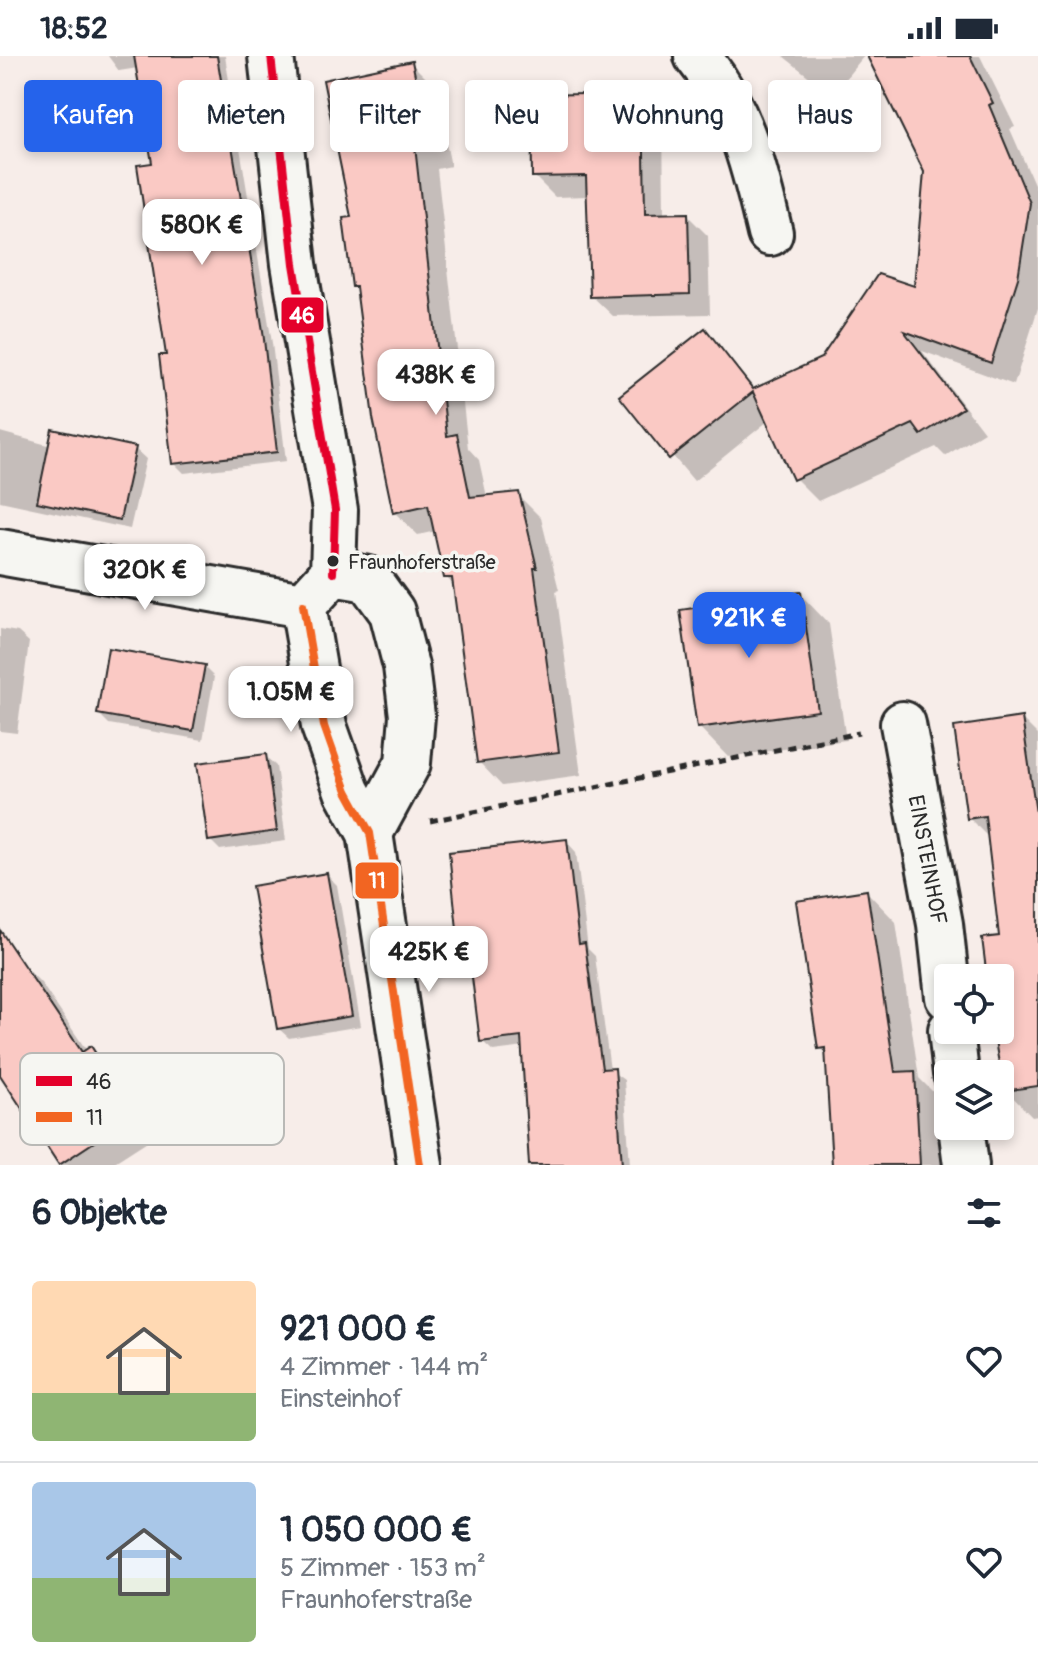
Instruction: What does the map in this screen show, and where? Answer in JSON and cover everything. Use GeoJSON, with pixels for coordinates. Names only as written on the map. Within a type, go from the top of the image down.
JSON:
{"type":"FeatureCollection","features":[{"type":"Feature","properties":{"kind":"street"},"geometry":{"type":"LineString","coordinates":[[271,56],[294,264],[335,510],[333,573],[303,605]]}},
{"type":"Feature","properties":{"kind":"street"},"geometry":{"type":"LineString","coordinates":[[697,56],[723,87],[752,159],[770,233]]}},
{"type":"Feature","properties":{"kind":"street"},"geometry":{"type":"LineString","coordinates":[[0,552],[303,605]]}},
{"type":"Feature","properties":{"kind":"street"},"geometry":{"type":"LineString","coordinates":[[333,573],[368,579],[392,612],[406,666],[412,716],[408,763],[370,833]]}},
{"type":"Feature","properties":{"kind":"street"},"geometry":{"type":"LineString","coordinates":[[303,605],[324,726],[347,791],[370,833],[420,1165]]}},
{"type":"Feature","properties":{"kind":"street","name":"EINSTEINHOF"},"geometry":{"type":"LineString","coordinates":[[903,724],[940,924],[944,964]]}},
{"type":"Feature","properties":{"kind":"street"},"geometry":{"type":"LineString","coordinates":[[963,1140],[966,1165]]}},
{"type":"Feature","properties":{"kind":"path"},"geometry":{"type":"LineString","coordinates":[[370,833],[903,724]]}},
{"type":"Feature","properties":{"kind":"building"},"geometry":{"type":"Polygon","coordinates":[[[134,56],[217,56],[221,80],[178,80],[178,152],[233,152],[263,331],[277,452],[172,464],[159,355],[166,355],[137,165],[152,163],[150,152],[162,152],[162,80],[138,80],[134,56]]]}},
{"type":"Feature","properties":{"kind":"building"},"geometry":{"type":"Polygon","coordinates":[[[867,56],[970,56],[993,103],[989,105],[1030,203],[1018,278],[991,363],[904,331],[963,408],[921,435],[913,424],[793,480],[753,392],[669,459],[619,396],[705,328],[753,389],[821,358],[878,274],[914,286],[924,172],[867,56]]]}},
{"type":"Feature","properties":{"kind":"building"},"geometry":{"type":"Polygon","coordinates":[[[412,61],[416,80],[330,80],[330,114],[323,80],[412,61]]]}},
{"type":"Feature","properties":{"kind":"building"},"geometry":{"type":"Polygon","coordinates":[[[568,94],[584,94],[584,152],[644,152],[645,214],[688,213],[690,294],[590,297],[586,176],[532,177],[532,152],[568,152],[568,94]]]}},
{"type":"Feature","properties":{"kind":"building"},"geometry":{"type":"Polygon","coordinates":[[[338,152],[416,152],[447,436],[457,434],[470,497],[519,492],[537,568],[534,568],[559,752],[477,763],[452,578],[444,578],[428,505],[393,513],[373,418],[356,287],[352,287],[343,218],[351,217],[338,152]]]}},
{"type":"Feature","properties":{"kind":"building"},"geometry":{"type":"Polygon","coordinates":[[[52,429],[136,447],[120,520],[37,502],[52,429]]]}},
{"type":"Feature","properties":{"kind":"building"},"geometry":{"type":"Polygon","coordinates":[[[801,592],[818,711],[697,728],[680,610],[801,592]]]}},
{"type":"Feature","properties":{"kind":"building"},"geometry":{"type":"Polygon","coordinates":[[[108,648],[205,665],[193,731],[97,714],[108,648]]]}},
{"type":"Feature","properties":{"kind":"building"},"geometry":{"type":"Polygon","coordinates":[[[1022,717],[1038,827],[1038,1086],[1014,1090],[1014,1060],[998,1060],[996,1044],[1014,1044],[1014,964],[985,964],[982,938],[999,936],[985,816],[967,819],[954,727],[1022,717]]]}},
{"type":"Feature","properties":{"kind":"building"},"geometry":{"type":"Polygon","coordinates":[[[266,754],[277,831],[208,841],[197,763],[266,754]]]}},
{"type":"Feature","properties":{"kind":"building"},"geometry":{"type":"Polygon","coordinates":[[[567,839],[579,944],[585,943],[602,1069],[615,1068],[622,1165],[529,1165],[521,1037],[480,1042],[466,929],[457,929],[449,852],[567,839]]]}},
{"type":"Feature","properties":{"kind":"building"},"geometry":{"type":"Polygon","coordinates":[[[327,873],[352,1016],[277,1029],[252,886],[327,873]]]}},
{"type":"Feature","properties":{"kind":"building"},"geometry":{"type":"Polygon","coordinates":[[[867,890],[895,1072],[915,1071],[920,1165],[832,1165],[825,1048],[818,1049],[796,901],[867,890]]]}},
{"type":"Feature","properties":{"kind":"building"},"geometry":{"type":"Polygon","coordinates":[[[0,930],[82,1052],[91,1046],[95,1053],[20,1053],[20,1106],[0,1075],[0,930]]]}},
{"type":"Feature","properties":{"kind":"building"},"geometry":{"type":"Polygon","coordinates":[[[46,1145],[89,1145],[59,1165],[46,1145]]]}},
{"type":"Feature","properties":{"kind":"transit line","name":"46"},"geometry":{"type":"LineString","coordinates":[[271,56],[294,264],[335,510],[333,573]]}},
{"type":"Feature","properties":{"kind":"transit line","name":"11"},"geometry":{"type":"LineString","coordinates":[[303,605],[324,726],[347,791],[370,833],[420,1165]]}},
{"type":"Feature","properties":{"kind":"place","name":"Fraunhoferstraße"},"geometry":{"type":"Point","coordinates":[333,561]}}]}
